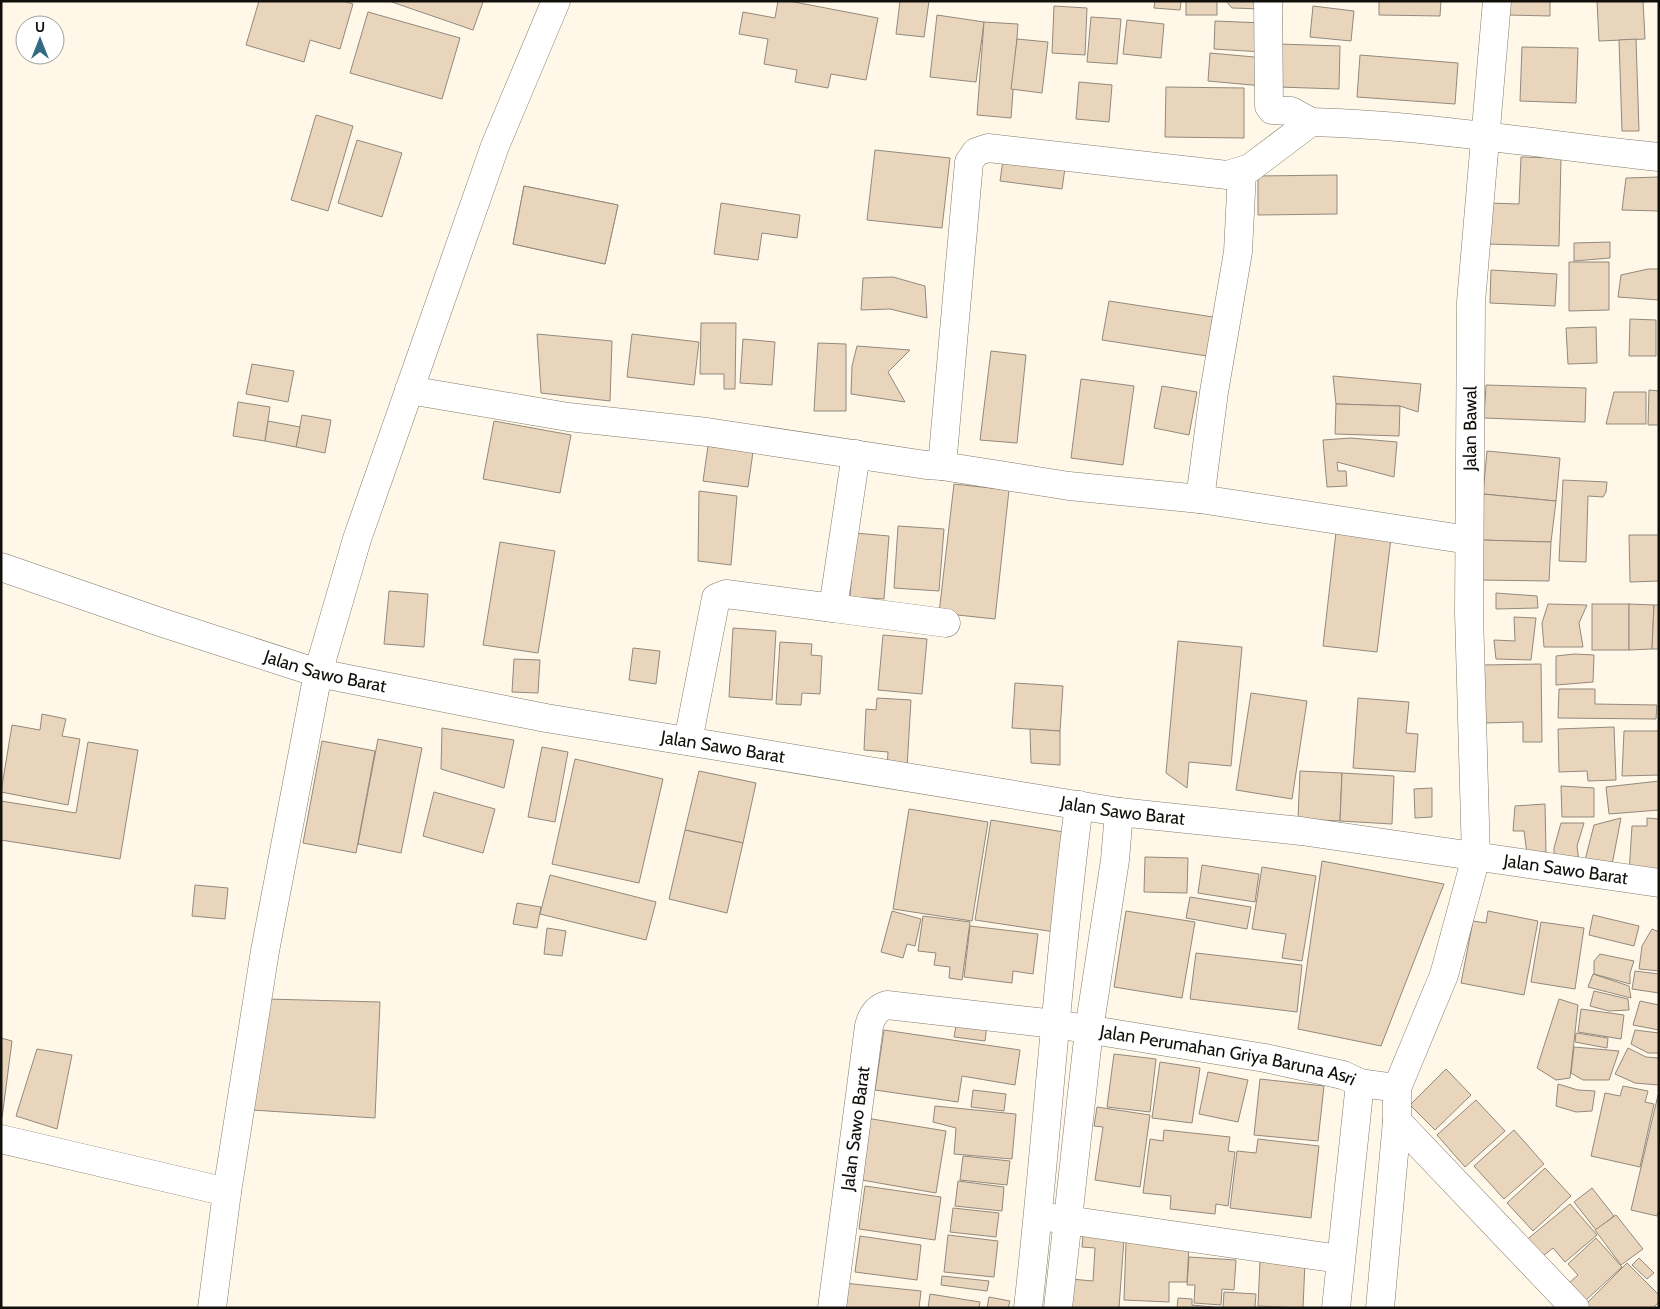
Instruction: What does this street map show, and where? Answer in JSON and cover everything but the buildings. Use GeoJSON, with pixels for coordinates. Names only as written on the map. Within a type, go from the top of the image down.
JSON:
{"type":"FeatureCollection","features":[{"type":"Feature","properties":{"kind":"street"},"geometry":{"type":"LineString","coordinates":[[212,1308],[227,1192],[265,951],[318,673],[357,539],[495,146],[556,1]]}},
{"type":"Feature","properties":{"kind":"street"},"geometry":{"type":"LineString","coordinates":[[1268,1],[1269,106],[1272,110],[1291,111],[1310,122],[1486,123],[1588,150],[1659,157]]}},
{"type":"Feature","properties":{"kind":"street","name":"Jalan Bawal"},"geometry":{"type":"LineString","coordinates":[[1378,1086],[1444,975],[1470,856],[1452,538],[1497,1]]}},
{"type":"Feature","properties":{"kind":"street"},"geometry":{"type":"LineString","coordinates":[[942,466],[969,162],[976,152],[988,148],[1227,175],[1242,172],[1310,122]]}},
{"type":"Feature","properties":{"kind":"street"},"geometry":{"type":"LineString","coordinates":[[1200,500],[1214,392],[1238,252],[1242,172]]}},
{"type":"Feature","properties":{"kind":"street"},"geometry":{"type":"LineString","coordinates":[[409,390],[568,417],[707,432],[1069,486],[1200,500],[1452,538]]}},
{"type":"Feature","properties":{"kind":"street"},"geometry":{"type":"LineString","coordinates":[[833,608],[856,454]]}},
{"type":"Feature","properties":{"kind":"street","name":"Jalan Sawo Barat"},"geometry":{"type":"LineString","coordinates":[[1,567],[160,622],[318,673],[546,718],[1119,812],[1301,831],[1659,883]]}},
{"type":"Feature","properties":{"kind":"street"},"geometry":{"type":"LineString","coordinates":[[688,741],[716,598],[726,594],[946,623]]}},
{"type":"Feature","properties":{"kind":"street"},"geometry":{"type":"LineString","coordinates":[[1028,1308],[1039,1216],[1055,1024],[1079,804]]}},
{"type":"Feature","properties":{"kind":"street"},"geometry":{"type":"LineString","coordinates":[[1058,1308],[1070,1220],[1089,1030],[1115,860],[1119,812]]}},
{"type":"Feature","properties":{"kind":"street","name":"Jalan Sawo Barat"},"geometry":{"type":"LineString","coordinates":[[832,1308],[870,1026],[875,1012],[887,1005],[1055,1024]]}},
{"type":"Feature","properties":{"kind":"street","name":"Jalan Perumahan Griya Baruna Asri"},"geometry":{"type":"LineString","coordinates":[[1055,1024],[1266,1058],[1343,1075],[1378,1086]]}},
{"type":"Feature","properties":{"kind":"street"},"geometry":{"type":"LineString","coordinates":[[1378,1086],[1397,1121],[1575,1308]]}},
{"type":"Feature","properties":{"kind":"street"},"geometry":{"type":"LineString","coordinates":[[1336,1308],[1340,1259],[1378,1086]]}},
{"type":"Feature","properties":{"kind":"street"},"geometry":{"type":"LineString","coordinates":[[1380,1308],[1397,1121]]}},
{"type":"Feature","properties":{"kind":"street"},"geometry":{"type":"LineString","coordinates":[[1,1139],[227,1192]]}},
{"type":"Feature","properties":{"kind":"street"},"geometry":{"type":"LineString","coordinates":[[1039,1216],[1340,1259]]}}]}
